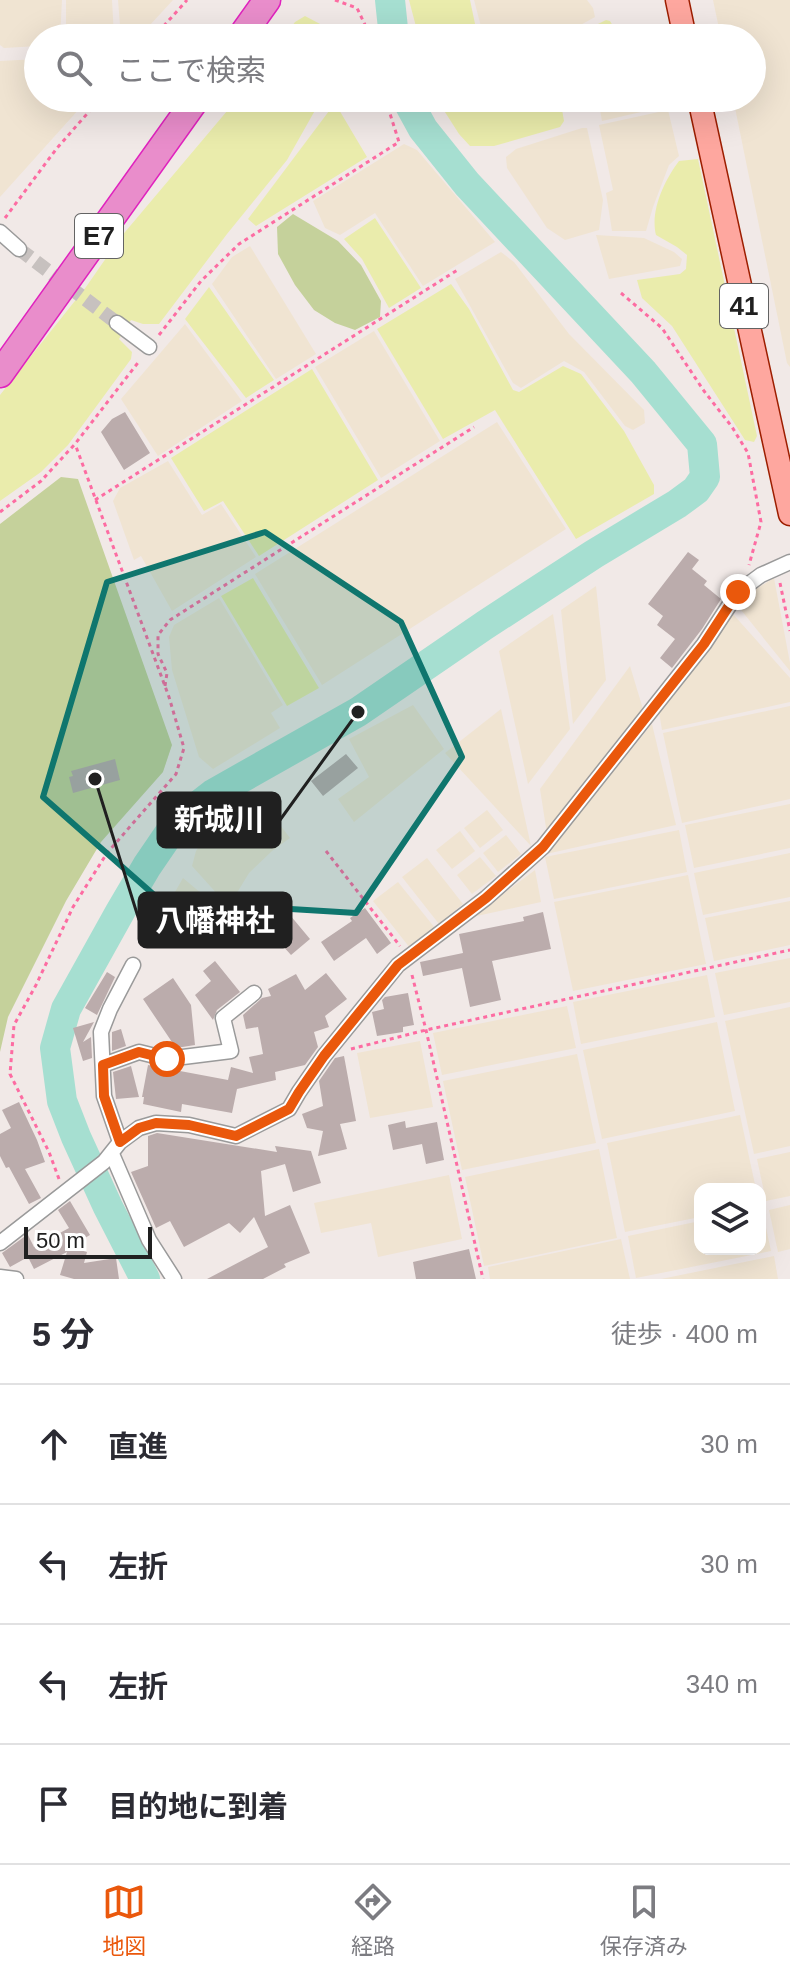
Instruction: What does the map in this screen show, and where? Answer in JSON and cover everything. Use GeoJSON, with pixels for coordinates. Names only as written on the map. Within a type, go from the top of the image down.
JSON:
{"type":"FeatureCollection","features":[{"type":"Feature","properties":{"kind":"highway"},"geometry":{"type":"LineString","coordinates":[[250,24],[267,0]]}},
{"type":"Feature","properties":{"kind":"highway","name":"E7"},"geometry":{"type":"LineString","coordinates":[[0,374],[187,112]]}},
{"type":"Feature","properties":{"kind":"main road"},"geometry":{"type":"LineString","coordinates":[[677,0],[682,24]]}},
{"type":"Feature","properties":{"kind":"main road","name":"41"},"geometry":{"type":"LineString","coordinates":[[702,112],[790,514]]}},
{"type":"Feature","properties":{"kind":"street"},"geometry":{"type":"LineString","coordinates":[[0,232],[19,249]]}},
{"type":"Feature","properties":{"kind":"street"},"geometry":{"type":"LineString","coordinates":[[117,323],[149,347]]}},
{"type":"Feature","properties":{"kind":"street"},"geometry":{"type":"LineString","coordinates":[[0,1243],[70,1189],[139,1128],[156,1123],[189,1125],[236,1136],[289,1109],[324,1056],[407,958],[486,898],[543,847],[704,644],[738,592],[761,575],[783,565]]}},
{"type":"Feature","properties":{"kind":"street"},"geometry":{"type":"LineString","coordinates":[[133,965],[101,1032],[104,1096],[112,1153],[149,1240],[174,1279]]}},
{"type":"Feature","properties":{"kind":"street"},"geometry":{"type":"LineString","coordinates":[[103,1065],[139,1052],[167,1059],[231,1051],[223,1018],[254,993]]}},
{"type":"Feature","properties":{"kind":"street"},"geometry":{"type":"LineString","coordinates":[[0,1277],[16,1279]]}},
{"type":"Feature","properties":{"kind":"path"},"geometry":{"type":"LineString","coordinates":[[166,24],[187,0]]}},
{"type":"Feature","properties":{"kind":"path"},"geometry":{"type":"LineString","coordinates":[[335,0],[357,8],[365,24]]}},
{"type":"Feature","properties":{"kind":"path"},"geometry":{"type":"LineString","coordinates":[[0,224],[57,148],[89,112]]}},
{"type":"Feature","properties":{"kind":"path"},"geometry":{"type":"LineString","coordinates":[[0,512],[41,481],[75,444],[201,281],[239,244],[399,142],[389,112]]}},
{"type":"Feature","properties":{"kind":"path"},"geometry":{"type":"LineString","coordinates":[[95,500],[459,269]]}},
{"type":"Feature","properties":{"kind":"path"},"geometry":{"type":"LineString","coordinates":[[621,293],[662,328],[748,453],[761,522],[744,588]]}},
{"type":"Feature","properties":{"kind":"path"},"geometry":{"type":"LineString","coordinates":[[165,686],[167,673],[158,654],[158,635],[170,620],[474,427]]}},
{"type":"Feature","properties":{"kind":"path"},"geometry":{"type":"LineString","coordinates":[[70,1189],[10,1074],[14,1025],[73,907],[107,853],[176,774],[184,748],[165,686],[75,444]]}},
{"type":"Feature","properties":{"kind":"path"},"geometry":{"type":"LineString","coordinates":[[783,565],[790,631]]}},
{"type":"Feature","properties":{"kind":"path"},"geometry":{"type":"LineString","coordinates":[[326,851],[407,958],[483,1279]]}},
{"type":"Feature","properties":{"kind":"path"},"geometry":{"type":"LineString","coordinates":[[324,1056],[426,1030],[790,950]]}},
{"type":"Feature","properties":{"kind":"highlighted area"},"geometry":{"type":"Polygon","coordinates":[[[265,532],[401,622],[462,757],[356,913],[161,901],[43,797],[107,582],[265,532]]]}},
{"type":"Feature","properties":{"kind":"shaded area"},"geometry":{"type":"Polygon","coordinates":[[[0,0],[62,0],[61,24],[24,24],[24,47],[4,48],[0,45],[0,0]]]}},
{"type":"Feature","properties":{"kind":"shaded area"},"geometry":{"type":"Polygon","coordinates":[[[66,0],[112,0],[113,24],[66,24],[66,0]]]}},
{"type":"Feature","properties":{"kind":"shaded area"},"geometry":{"type":"Polygon","coordinates":[[[118,0],[173,0],[151,24],[120,24],[118,0]]]}},
{"type":"Feature","properties":{"kind":"shaded area"},"geometry":{"type":"Polygon","coordinates":[[[474,0],[587,0],[595,17],[582,24],[480,24],[474,0]]]}},
{"type":"Feature","properties":{"kind":"shaded area"},"geometry":{"type":"Polygon","coordinates":[[[713,0],[790,0],[790,367],[736,112],[766,112],[766,24],[718,24],[713,0]]]}},
{"type":"Feature","properties":{"kind":"shaded area"},"geometry":{"type":"Polygon","coordinates":[[[24,60],[24,112],[76,112],[0,197],[0,61],[24,60]]]}},
{"type":"Feature","properties":{"kind":"shaded area"},"geometry":{"type":"Polygon","coordinates":[[[600,112],[641,112],[602,121],[600,112]]]}},
{"type":"Feature","properties":{"kind":"shaded area"},"geometry":{"type":"Polygon","coordinates":[[[668,112],[679,156],[669,165],[646,231],[612,231],[606,193],[613,190],[599,125],[668,112]]]}},
{"type":"Feature","properties":{"kind":"shaded area"},"geometry":{"type":"Polygon","coordinates":[[[587,128],[603,200],[599,230],[565,240],[547,228],[507,168],[506,157],[516,149],[587,128]]]}},
{"type":"Feature","properties":{"kind":"shaded area"},"geometry":{"type":"Polygon","coordinates":[[[404,144],[417,150],[495,242],[423,286],[375,213],[340,235],[325,228],[313,201],[404,144]]]}},
{"type":"Feature","properties":{"kind":"shaded area"},"geometry":{"type":"Polygon","coordinates":[[[596,235],[644,238],[674,252],[682,259],[680,266],[609,279],[596,235]]]}},
{"type":"Feature","properties":{"kind":"shaded area"},"geometry":{"type":"Polygon","coordinates":[[[250,246],[316,354],[276,379],[212,284],[232,257],[250,246]]]}},
{"type":"Feature","properties":{"kind":"shaded area"},"geometry":{"type":"Polygon","coordinates":[[[501,252],[514,262],[569,334],[644,410],[645,423],[633,430],[625,426],[584,372],[564,361],[521,388],[513,383],[455,279],[501,252]]]}},
{"type":"Feature","properties":{"kind":"shaded area"},"geometry":{"type":"Polygon","coordinates":[[[185,324],[242,401],[158,456],[121,399],[185,324]]]}},
{"type":"Feature","properties":{"kind":"shaded area"},"geometry":{"type":"Polygon","coordinates":[[[374,331],[440,441],[381,478],[315,367],[374,331]]]}},
{"type":"Feature","properties":{"kind":"shaded area"},"geometry":{"type":"Polygon","coordinates":[[[497,422],[566,529],[322,685],[255,574],[497,422]]]}},
{"type":"Feature","properties":{"kind":"shaded area"},"geometry":{"type":"Polygon","coordinates":[[[168,461],[202,515],[221,504],[256,557],[172,611],[141,556],[134,560],[113,501],[120,488],[168,461]]]}},
{"type":"Feature","properties":{"kind":"shaded area"},"geometry":{"type":"Polygon","coordinates":[[[774,578],[790,671],[737,605],[741,598],[774,578]]]}},
{"type":"Feature","properties":{"kind":"shaded area"},"geometry":{"type":"Polygon","coordinates":[[[596,586],[606,680],[573,724],[561,610],[596,586]]]}},
{"type":"Feature","properties":{"kind":"shaded area"},"geometry":{"type":"Polygon","coordinates":[[[219,598],[283,705],[271,713],[280,728],[213,769],[199,757],[172,670],[169,637],[174,625],[219,598]]]}},
{"type":"Feature","properties":{"kind":"shaded area"},"geometry":{"type":"Polygon","coordinates":[[[732,613],[790,678],[790,702],[662,730],[659,712],[732,613]]]}},
{"type":"Feature","properties":{"kind":"shaded area"},"geometry":{"type":"Polygon","coordinates":[[[553,614],[570,729],[528,784],[499,651],[553,614]]]}},
{"type":"Feature","properties":{"kind":"shaded area"},"geometry":{"type":"Polygon","coordinates":[[[630,666],[643,709],[547,834],[540,789],[630,666]]]}},
{"type":"Feature","properties":{"kind":"shaded area"},"geometry":{"type":"Polygon","coordinates":[[[413,705],[444,749],[354,822],[338,799],[369,777],[349,739],[413,705]]]}},
{"type":"Feature","properties":{"kind":"shaded area"},"geometry":{"type":"Polygon","coordinates":[[[790,706],[790,799],[682,823],[663,733],[790,706]]]}},
{"type":"Feature","properties":{"kind":"shaded area"},"geometry":{"type":"Polygon","coordinates":[[[501,709],[531,846],[445,753],[501,709]]]}},
{"type":"Feature","properties":{"kind":"shaded area"},"geometry":{"type":"Polygon","coordinates":[[[652,724],[676,825],[546,854],[652,724]]]}},
{"type":"Feature","properties":{"kind":"shaded area"},"geometry":{"type":"Polygon","coordinates":[[[790,804],[790,848],[694,868],[685,825],[790,804]]]}},
{"type":"Feature","properties":{"kind":"shaded area"},"geometry":{"type":"Polygon","coordinates":[[[487,810],[503,830],[480,848],[464,828],[487,810]]]}},
{"type":"Feature","properties":{"kind":"shaded area"},"geometry":{"type":"Polygon","coordinates":[[[269,819],[277,821],[290,838],[249,873],[235,896],[228,900],[220,897],[192,866],[196,851],[204,840],[217,832],[269,819]]]}},
{"type":"Feature","properties":{"kind":"shaded area"},"geometry":{"type":"Polygon","coordinates":[[[679,830],[687,872],[554,899],[545,857],[679,830]]]}},
{"type":"Feature","properties":{"kind":"shaded area"},"geometry":{"type":"Polygon","coordinates":[[[460,831],[475,851],[452,869],[436,850],[460,831]]]}},
{"type":"Feature","properties":{"kind":"shaded area"},"geometry":{"type":"Polygon","coordinates":[[[506,835],[521,854],[498,872],[483,853],[506,835]]]}},
{"type":"Feature","properties":{"kind":"shaded area"},"geometry":{"type":"Polygon","coordinates":[[[790,853],[790,897],[703,915],[694,873],[790,853]]]}},
{"type":"Feature","properties":{"kind":"shaded area"},"geometry":{"type":"Polygon","coordinates":[[[480,857],[496,876],[472,894],[457,875],[480,857]]]}},
{"type":"Feature","properties":{"kind":"shaded area"},"geometry":{"type":"Polygon","coordinates":[[[427,858],[463,904],[439,924],[402,877],[427,858]]]}},
{"type":"Feature","properties":{"kind":"shaded area"},"geometry":{"type":"Polygon","coordinates":[[[535,870],[541,902],[472,917],[535,870]]]}},
{"type":"Feature","properties":{"kind":"shaded area"},"geometry":{"type":"Polygon","coordinates":[[[688,875],[706,964],[573,991],[554,902],[688,875]]]}},
{"type":"Feature","properties":{"kind":"shaded area"},"geometry":{"type":"Polygon","coordinates":[[[183,878],[214,904],[185,945],[155,927],[183,878]]]}},
{"type":"Feature","properties":{"kind":"shaded area"},"geometry":{"type":"Polygon","coordinates":[[[398,882],[435,928],[410,948],[373,901],[398,882]]]}},
{"type":"Feature","properties":{"kind":"shaded area"},"geometry":{"type":"Polygon","coordinates":[[[790,901],[790,945],[714,961],[705,918],[790,901]]]}},
{"type":"Feature","properties":{"kind":"shaded area"},"geometry":{"type":"Polygon","coordinates":[[[790,958],[790,1002],[724,1015],[715,973],[790,958]]]}},
{"type":"Feature","properties":{"kind":"shaded area"},"geometry":{"type":"Polygon","coordinates":[[[707,975],[715,1017],[581,1044],[573,1002],[707,975]]]}},
{"type":"Feature","properties":{"kind":"shaded area"},"geometry":{"type":"Polygon","coordinates":[[[567,1006],[576,1048],[442,1075],[433,1033],[567,1006]]]}},
{"type":"Feature","properties":{"kind":"shaded area"},"geometry":{"type":"Polygon","coordinates":[[[790,1007],[790,1146],[754,1154],[725,1021],[790,1007]]]}},
{"type":"Feature","properties":{"kind":"shaded area"},"geometry":{"type":"Polygon","coordinates":[[[717,1022],[735,1111],[602,1139],[583,1050],[717,1022]]]}},
{"type":"Feature","properties":{"kind":"shaded area"},"geometry":{"type":"Polygon","coordinates":[[[420,1041],[433,1107],[370,1118],[357,1053],[420,1041]]]}},
{"type":"Feature","properties":{"kind":"shaded area"},"geometry":{"type":"Polygon","coordinates":[[[577,1054],[596,1143],[462,1170],[443,1081],[577,1054]]]}},
{"type":"Feature","properties":{"kind":"shaded area"},"geometry":{"type":"Polygon","coordinates":[[[740,1115],[755,1183],[694,1183],[694,1218],[625,1232],[607,1143],[740,1115]]]}},
{"type":"Feature","properties":{"kind":"shaded area"},"geometry":{"type":"Polygon","coordinates":[[[599,1149],[617,1238],[484,1266],[465,1177],[599,1149]]]}},
{"type":"Feature","properties":{"kind":"shaded area"},"geometry":{"type":"Polygon","coordinates":[[[790,1152],[790,1196],[766,1201],[766,1183],[762,1183],[757,1159],[790,1152]]]}},
{"type":"Feature","properties":{"kind":"shaded area"},"geometry":{"type":"Polygon","coordinates":[[[449,1175],[462,1239],[378,1257],[371,1223],[321,1233],[314,1203],[449,1175]]]}},
{"type":"Feature","properties":{"kind":"shaded area"},"geometry":{"type":"Polygon","coordinates":[[[790,1205],[790,1249],[778,1252],[769,1210],[790,1205]]]}},
{"type":"Feature","properties":{"kind":"shaded area"},"geometry":{"type":"Polygon","coordinates":[[[694,1222],[694,1255],[751,1255],[636,1278],[628,1236],[694,1222]]]}},
{"type":"Feature","properties":{"kind":"shaded area"},"geometry":{"type":"Polygon","coordinates":[[[766,1228],[771,1251],[766,1252],[766,1228]]]}},
{"type":"Feature","properties":{"kind":"shaded area"},"geometry":{"type":"Polygon","coordinates":[[[621,1239],[630,1279],[490,1279],[488,1267],[621,1239]]]}},
{"type":"Feature","properties":{"kind":"shaded area"},"geometry":{"type":"Polygon","coordinates":[[[774,1256],[778,1279],[661,1279],[774,1256]]]}},
{"type":"Feature","properties":{"kind":"green space"},"geometry":{"type":"Polygon","coordinates":[[[409,0],[470,0],[475,24],[415,24],[409,0]]]}},
{"type":"Feature","properties":{"kind":"green space"},"geometry":{"type":"Polygon","coordinates":[[[305,16],[320,24],[294,24],[305,16]]]}},
{"type":"Feature","properties":{"kind":"green space"},"geometry":{"type":"Polygon","coordinates":[[[226,112],[314,112],[287,160],[159,324],[131,320],[119,339],[132,352],[131,359],[68,445],[41,472],[0,501],[0,395],[86,287],[120,238],[226,112]]]}},
{"type":"Feature","properties":{"kind":"green space"},"geometry":{"type":"Polygon","coordinates":[[[328,112],[340,112],[367,157],[256,226],[248,219],[328,112]]]}},
{"type":"Feature","properties":{"kind":"green space"},"geometry":{"type":"Polygon","coordinates":[[[445,112],[562,112],[564,121],[560,127],[494,146],[470,146],[445,112]]]}},
{"type":"Feature","properties":{"kind":"green space"},"geometry":{"type":"Polygon","coordinates":[[[698,159],[757,436],[754,442],[745,440],[672,326],[642,298],[637,280],[680,274],[686,269],[687,255],[656,235],[655,216],[664,187],[679,161],[698,159]]]}},
{"type":"Feature","properties":{"kind":"green space"},"geometry":{"type":"Polygon","coordinates":[[[293,214],[338,241],[361,265],[381,301],[380,317],[355,330],[335,323],[314,310],[295,285],[278,254],[277,227],[293,214]]]}},
{"type":"Feature","properties":{"kind":"green space"},"geometry":{"type":"Polygon","coordinates":[[[375,218],[421,288],[389,308],[362,259],[344,239],[375,218]]]}},
{"type":"Feature","properties":{"kind":"green space"},"geometry":{"type":"Polygon","coordinates":[[[451,284],[469,309],[513,390],[519,392],[563,366],[581,374],[624,431],[654,485],[654,494],[576,539],[495,410],[443,439],[377,329],[451,284]]]}},
{"type":"Feature","properties":{"kind":"green space"},"geometry":{"type":"Polygon","coordinates":[[[209,287],[274,380],[246,398],[185,319],[209,287]]]}},
{"type":"Feature","properties":{"kind":"green space"},"geometry":{"type":"Polygon","coordinates":[[[312,369],[378,480],[259,556],[223,501],[204,511],[171,458],[312,369]]]}},
{"type":"Feature","properties":{"kind":"green space"},"geometry":{"type":"Polygon","coordinates":[[[61,477],[78,479],[172,745],[163,772],[101,842],[66,901],[8,1017],[0,1052],[0,524],[61,477]]]}},
{"type":"Feature","properties":{"kind":"green space"},"geometry":{"type":"Polygon","coordinates":[[[253,578],[319,688],[287,706],[221,596],[253,578]]]}},
{"type":"Feature","properties":{"kind":"building"},"geometry":{"type":"Polygon","coordinates":[[[125,412],[150,453],[124,470],[101,432],[112,419],[125,412]]]}},
{"type":"Feature","properties":{"kind":"building"},"geometry":{"type":"Polygon","coordinates":[[[688,552],[699,560],[692,569],[707,581],[704,585],[721,599],[672,668],[660,658],[675,639],[657,625],[663,616],[648,604],[688,552]]]}},
{"type":"Feature","properties":{"kind":"building"},"geometry":{"type":"Polygon","coordinates":[[[346,754],[358,768],[323,796],[311,781],[346,754]]]}},
{"type":"Feature","properties":{"kind":"building"},"geometry":{"type":"Polygon","coordinates":[[[115,759],[120,780],[73,793],[69,777],[73,776],[71,771],[115,759]]]}},
{"type":"Feature","properties":{"kind":"building"},"geometry":{"type":"Polygon","coordinates":[[[275,897],[310,939],[291,955],[274,936],[268,942],[265,939],[257,945],[241,927],[275,897]]]}},
{"type":"Feature","properties":{"kind":"building"},"geometry":{"type":"Polygon","coordinates":[[[365,908],[391,943],[377,954],[366,938],[334,961],[321,942],[365,908]]]}},
{"type":"Feature","properties":{"kind":"building"},"geometry":{"type":"Polygon","coordinates":[[[543,912],[551,949],[492,961],[501,1000],[470,1007],[462,968],[423,976],[420,962],[463,953],[459,934],[524,921],[523,917],[543,912]]]}},
{"type":"Feature","properties":{"kind":"building"},"geometry":{"type":"Polygon","coordinates":[[[215,961],[240,992],[217,1010],[213,1020],[195,995],[211,981],[203,971],[215,961]]]}},
{"type":"Feature","properties":{"kind":"building"},"geometry":{"type":"Polygon","coordinates":[[[107,972],[115,977],[97,1015],[85,1008],[107,972]]]}},
{"type":"Feature","properties":{"kind":"building"},"geometry":{"type":"Polygon","coordinates":[[[326,973],[347,999],[325,1016],[329,1027],[314,1032],[318,1047],[305,1065],[275,1072],[276,1080],[237,1089],[232,1113],[182,1104],[181,1112],[143,1104],[148,1065],[228,1080],[231,1067],[253,1073],[249,1057],[263,1054],[258,1027],[246,1029],[243,1015],[262,998],[271,996],[268,989],[296,974],[305,990],[326,973]]]}},
{"type":"Feature","properties":{"kind":"building"},"geometry":{"type":"Polygon","coordinates":[[[173,978],[191,1005],[195,1045],[176,1048],[143,999],[173,978]]]}},
{"type":"Feature","properties":{"kind":"building"},"geometry":{"type":"Polygon","coordinates":[[[408,993],[414,1025],[403,1027],[403,1032],[377,1036],[372,1012],[384,1009],[382,1000],[385,997],[408,993]]]}},
{"type":"Feature","properties":{"kind":"building"},"geometry":{"type":"Polygon","coordinates":[[[94,1022],[83,1042],[91,1037],[92,1058],[83,1061],[73,1028],[94,1022]]]}},
{"type":"Feature","properties":{"kind":"building"},"geometry":{"type":"Polygon","coordinates":[[[121,1029],[126,1046],[112,1051],[112,1032],[121,1029]]]}},
{"type":"Feature","properties":{"kind":"building"},"geometry":{"type":"Polygon","coordinates":[[[344,1056],[356,1121],[340,1124],[347,1149],[318,1156],[323,1131],[307,1128],[302,1114],[323,1106],[319,1081],[335,1058],[344,1056]]]}},
{"type":"Feature","properties":{"kind":"building"},"geometry":{"type":"Polygon","coordinates":[[[131,1066],[139,1097],[116,1099],[113,1072],[131,1066]]]}},
{"type":"Feature","properties":{"kind":"building"},"geometry":{"type":"Polygon","coordinates":[[[19,1102],[45,1162],[25,1169],[41,1198],[29,1204],[0,1156],[0,1134],[11,1128],[2,1110],[19,1102]]]}},
{"type":"Feature","properties":{"kind":"building"},"geometry":{"type":"Polygon","coordinates":[[[405,1121],[406,1128],[437,1122],[444,1160],[426,1164],[422,1144],[393,1150],[388,1125],[405,1121]]]}},
{"type":"Feature","properties":{"kind":"building"},"geometry":{"type":"Polygon","coordinates":[[[157,1133],[277,1152],[275,1146],[311,1151],[321,1183],[293,1192],[285,1164],[261,1171],[265,1216],[290,1205],[310,1253],[284,1264],[286,1267],[263,1279],[207,1279],[268,1247],[254,1217],[240,1233],[229,1223],[184,1247],[170,1221],[156,1228],[131,1172],[148,1166],[148,1136],[157,1133]]]}},
{"type":"Feature","properties":{"kind":"building"},"geometry":{"type":"Polygon","coordinates":[[[70,1201],[90,1235],[69,1247],[87,1252],[84,1263],[116,1258],[119,1279],[74,1279],[60,1275],[67,1252],[34,1269],[28,1257],[10,1267],[2,1253],[24,1237],[28,1235],[34,1247],[69,1228],[58,1210],[70,1201]]]}},
{"type":"Feature","properties":{"kind":"building"},"geometry":{"type":"Polygon","coordinates":[[[469,1249],[476,1279],[416,1279],[413,1262],[469,1249]]]}},
{"type":"Feature","properties":{"kind":"waterway"},"geometry":{"type":"LineString","coordinates":[[390,0],[393,24]]}},
{"type":"Feature","properties":{"kind":"waterway"},"geometry":{"type":"LineString","coordinates":[[145,1279],[76,1137],[62,1101],[55,1048],[66,1009],[147,866],[177,822],[213,794],[358,712],[485,625],[677,504],[696,490],[705,477],[702,444],[643,372],[467,184],[423,129],[414,112]]}},
{"type":"Feature","properties":{"kind":"tunnel"},"geometry":{"type":"LineString","coordinates":[[19,249],[117,323]]}},
{"type":"Feature","properties":{"kind":"place","name":"新城川"},"geometry":{"type":"Point","coordinates":[358,712]}},
{"type":"Feature","properties":{"kind":"place","name":"八幡神社"},"geometry":{"type":"Point","coordinates":[95,779]}},
{"type":"Feature","properties":{"kind":"route"},"geometry":{"type":"LineString","coordinates":[[167,1059],[139,1052],[103,1065],[104,1096],[120,1142],[139,1128],[156,1123],[189,1125],[236,1136],[289,1109],[324,1056],[398,965],[486,898],[543,847],[704,644],[738,592]]}}]}
